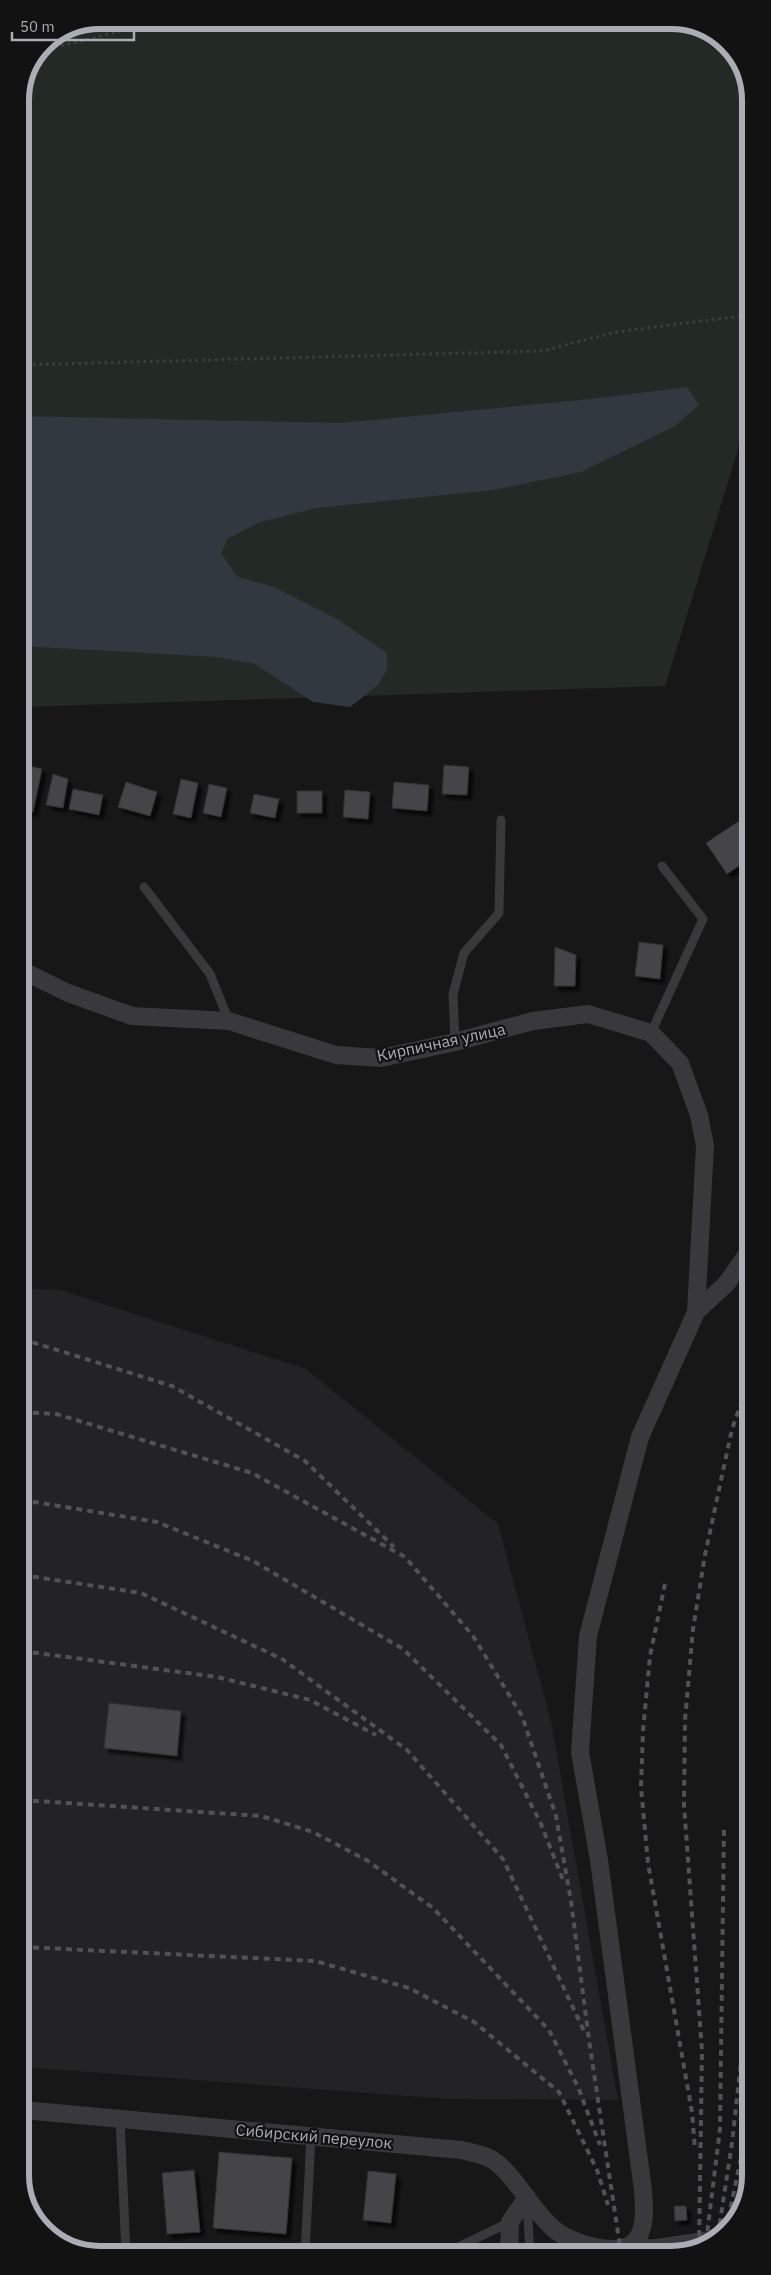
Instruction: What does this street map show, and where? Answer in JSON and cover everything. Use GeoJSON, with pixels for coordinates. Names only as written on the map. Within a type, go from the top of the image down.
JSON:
{"type":"FeatureCollection","features":[{"type":"Feature","properties":{"kind":"street","name":"Кирпичная улица"},"geometry":{"type":"LineString","coordinates":[[29,974],[68,993],[132,1016],[229,1021],[336,1055],[381,1058],[455,1042],[533,1021],[588,1014],[651,1033],[680,1063],[699,1115],[705,1146],[696,1312]]}},
{"type":"Feature","properties":{"kind":"street"},"geometry":{"type":"LineString","coordinates":[[634,2242],[639,2234],[643,2220],[643,2190],[600,1860],[580,1752],[588,1636],[640,1437],[696,1312],[727,1282],[742,1261]]}},
{"type":"Feature","properties":{"kind":"street","name":"Сибирский переулок"},"geometry":{"type":"LineString","coordinates":[[29,2111],[462,2150],[482,2154],[496,2162],[509,2174],[540,2214],[556,2230],[574,2241],[591,2246]]}},
{"type":"Feature","properties":{"kind":"street"},"geometry":{"type":"LineString","coordinates":[[509,2246],[510,2222],[527,2197]]}},
{"type":"Feature","properties":{"kind":"street","name":"Сибирский переулок"},"geometry":{"type":"LineString","coordinates":[[623,2246],[634,2242]]}},
{"type":"Feature","properties":{"kind":"lane"},"geometry":{"type":"LineString","coordinates":[[455,1042],[453,994],[464,953],[499,913],[501,820]]}},
{"type":"Feature","properties":{"kind":"lane"},"geometry":{"type":"LineString","coordinates":[[651,1033],[703,919],[662,866]]}},
{"type":"Feature","properties":{"kind":"lane"},"geometry":{"type":"LineString","coordinates":[[144,887],[210,974],[229,1021]]}},
{"type":"Feature","properties":{"kind":"lane"},"geometry":{"type":"LineString","coordinates":[[120,2118],[126,2246]]}},
{"type":"Feature","properties":{"kind":"lane"},"geometry":{"type":"LineString","coordinates":[[305,2246],[310,2136]]}},
{"type":"Feature","properties":{"kind":"lane"},"geometry":{"type":"LineString","coordinates":[[527,2197],[530,2246]]}},
{"type":"Feature","properties":{"kind":"lane"},"geometry":{"type":"LineString","coordinates":[[461,2246],[510,2222]]}},
{"type":"Feature","properties":{"kind":"lane"},"geometry":{"type":"LineString","coordinates":[[634,2242],[653,2244],[708,2236]]}},
{"type":"Feature","properties":{"kind":"lane"},"geometry":{"type":"LineString","coordinates":[[471,2241],[471,2246]]}},
{"type":"Feature","properties":{"kind":"path"},"geometry":{"type":"LineString","coordinates":[[54,46],[128,29]]}},
{"type":"Feature","properties":{"kind":"path"},"geometry":{"type":"LineString","coordinates":[[29,365],[542,351],[616,332],[742,316]]}},
{"type":"Feature","properties":{"kind":"shaded area"},"geometry":{"type":"Polygon","coordinates":[[[100,29],[676,29],[702,36],[714,43],[725,53],[737,73],[742,91],[742,429],[737,453],[665,686],[29,707],[29,100],[30,86],[34,73],[41,60],[50,50],[60,41],[73,34],[86,30],[100,29]]]}},
{"type":"Feature","properties":{"kind":"shaded area"},"geometry":{"type":"Polygon","coordinates":[[[687,387],[699,405],[675,426],[581,472],[494,490],[316,508],[258,523],[227,539],[221,554],[238,577],[274,587],[337,619],[387,653],[387,670],[378,685],[350,707],[313,702],[255,664],[216,657],[29,646],[29,416],[341,423],[600,398],[687,387]]]}},
{"type":"Feature","properties":{"kind":"shaded area"},"geometry":{"type":"Polygon","coordinates":[[[29,1288],[60,1290],[306,1369],[498,1524],[551,1721],[618,2100],[448,2099],[29,2067],[29,1288]]]}},
{"type":"Feature","properties":{"kind":"building"},"geometry":{"type":"Polygon","coordinates":[[[444,765],[469,767],[467,795],[442,794],[444,765]]]}},
{"type":"Feature","properties":{"kind":"building"},"geometry":{"type":"Polygon","coordinates":[[[29,766],[42,769],[33,812],[29,811],[29,766]]]}},
{"type":"Feature","properties":{"kind":"building"},"geometry":{"type":"Polygon","coordinates":[[[53,774],[68,779],[63,808],[46,805],[53,774]]]}},
{"type":"Feature","properties":{"kind":"building"},"geometry":{"type":"Polygon","coordinates":[[[181,779],[198,783],[191,818],[173,814],[181,779]]]}},
{"type":"Feature","properties":{"kind":"building"},"geometry":{"type":"Polygon","coordinates":[[[126,782],[157,792],[150,816],[118,807],[126,782]]]}},
{"type":"Feature","properties":{"kind":"building"},"geometry":{"type":"Polygon","coordinates":[[[394,782],[429,785],[427,811],[392,808],[394,782]]]}},
{"type":"Feature","properties":{"kind":"building"},"geometry":{"type":"Polygon","coordinates":[[[209,784],[227,788],[221,817],[203,813],[209,784]]]}},
{"type":"Feature","properties":{"kind":"building"},"geometry":{"type":"Polygon","coordinates":[[[73,789],[103,795],[99,815],[69,809],[73,789]]]}},
{"type":"Feature","properties":{"kind":"building"},"geometry":{"type":"Polygon","coordinates":[[[345,790],[370,792],[368,819],[343,817],[345,790]]]}},
{"type":"Feature","properties":{"kind":"building"},"geometry":{"type":"Polygon","coordinates":[[[297,791],[322,791],[322,813],[297,813],[297,791]]]}},
{"type":"Feature","properties":{"kind":"building"},"geometry":{"type":"Polygon","coordinates":[[[254,794],[279,799],[275,818],[250,813],[254,794]]]}},
{"type":"Feature","properties":{"kind":"building"},"geometry":{"type":"Polygon","coordinates":[[[739,821],[742,826],[742,864],[727,874],[706,843],[739,821]]]}},
{"type":"Feature","properties":{"kind":"building"},"geometry":{"type":"Polygon","coordinates":[[[639,942],[663,945],[660,979],[635,976],[639,942]]]}},
{"type":"Feature","properties":{"kind":"building"},"geometry":{"type":"Polygon","coordinates":[[[555,947],[576,955],[575,986],[554,986],[555,947]]]}},
{"type":"Feature","properties":{"kind":"building"},"geometry":{"type":"Polygon","coordinates":[[[109,1703],[181,1711],[177,1756],[104,1748],[109,1703]]]}},
{"type":"Feature","properties":{"kind":"building"},"geometry":{"type":"Polygon","coordinates":[[[219,2152],[292,2158],[286,2234],[213,2228],[219,2152]]]}},
{"type":"Feature","properties":{"kind":"building"},"geometry":{"type":"Polygon","coordinates":[[[194,2170],[200,2232],[167,2234],[162,2173],[194,2170]]]}},
{"type":"Feature","properties":{"kind":"building"},"geometry":{"type":"Polygon","coordinates":[[[368,2171],[396,2174],[391,2223],[363,2220],[368,2171]]]}},
{"type":"Feature","properties":{"kind":"building"},"geometry":{"type":"Polygon","coordinates":[[[674,2206],[686,2206],[687,2220],[675,2221],[674,2206]]]}},
{"type":"Feature","properties":{"kind":"railway"},"geometry":{"type":"LineString","coordinates":[[29,1341],[172,1386],[305,1461],[394,1547]]}},
{"type":"Feature","properties":{"kind":"railway"},"geometry":{"type":"LineString","coordinates":[[699,2240],[702,2051],[684,1805],[685,1720],[693,1629],[705,1555],[732,1429],[742,1401]]}},
{"type":"Feature","properties":{"kind":"railway"},"geometry":{"type":"LineString","coordinates":[[29,1412],[56,1414],[252,1473],[405,1557],[473,1636],[522,1716],[556,1816],[571,1901],[589,2040],[620,2246]]}},
{"type":"Feature","properties":{"kind":"railway"},"geometry":{"type":"LineString","coordinates":[[29,1501],[157,1522],[253,1561],[403,1649],[501,1745],[541,1824],[563,1880]]}},
{"type":"Feature","properties":{"kind":"railway"},"geometry":{"type":"LineString","coordinates":[[29,1576],[141,1593],[282,1659],[407,1750],[503,1859],[584,2031]]}},
{"type":"Feature","properties":{"kind":"railway"},"geometry":{"type":"LineString","coordinates":[[665,1584],[650,1656],[643,1731],[641,1787],[648,1863],[692,2112],[695,2149]]}},
{"type":"Feature","properties":{"kind":"railway"},"geometry":{"type":"LineString","coordinates":[[29,1652],[217,1677],[310,1700],[376,1735]]}},
{"type":"Feature","properties":{"kind":"railway"},"geometry":{"type":"LineString","coordinates":[[29,1800],[261,1816],[313,1832],[368,1861],[433,1908],[549,2030],[578,2087],[600,2145]]}},
{"type":"Feature","properties":{"kind":"railway"},"geometry":{"type":"LineString","coordinates":[[707,2236],[720,2129],[724,1825]]}},
{"type":"Feature","properties":{"kind":"railway"},"geometry":{"type":"LineString","coordinates":[[29,1947],[315,1961],[409,1988],[474,2022],[559,2092],[597,2170],[608,2205]]}},
{"type":"Feature","properties":{"kind":"railway"},"geometry":{"type":"LineString","coordinates":[[719,2227],[732,2143],[742,2052]]}},
{"type":"Feature","properties":{"kind":"railway"},"geometry":{"type":"LineString","coordinates":[[729,2217],[742,2153]]}}]}
